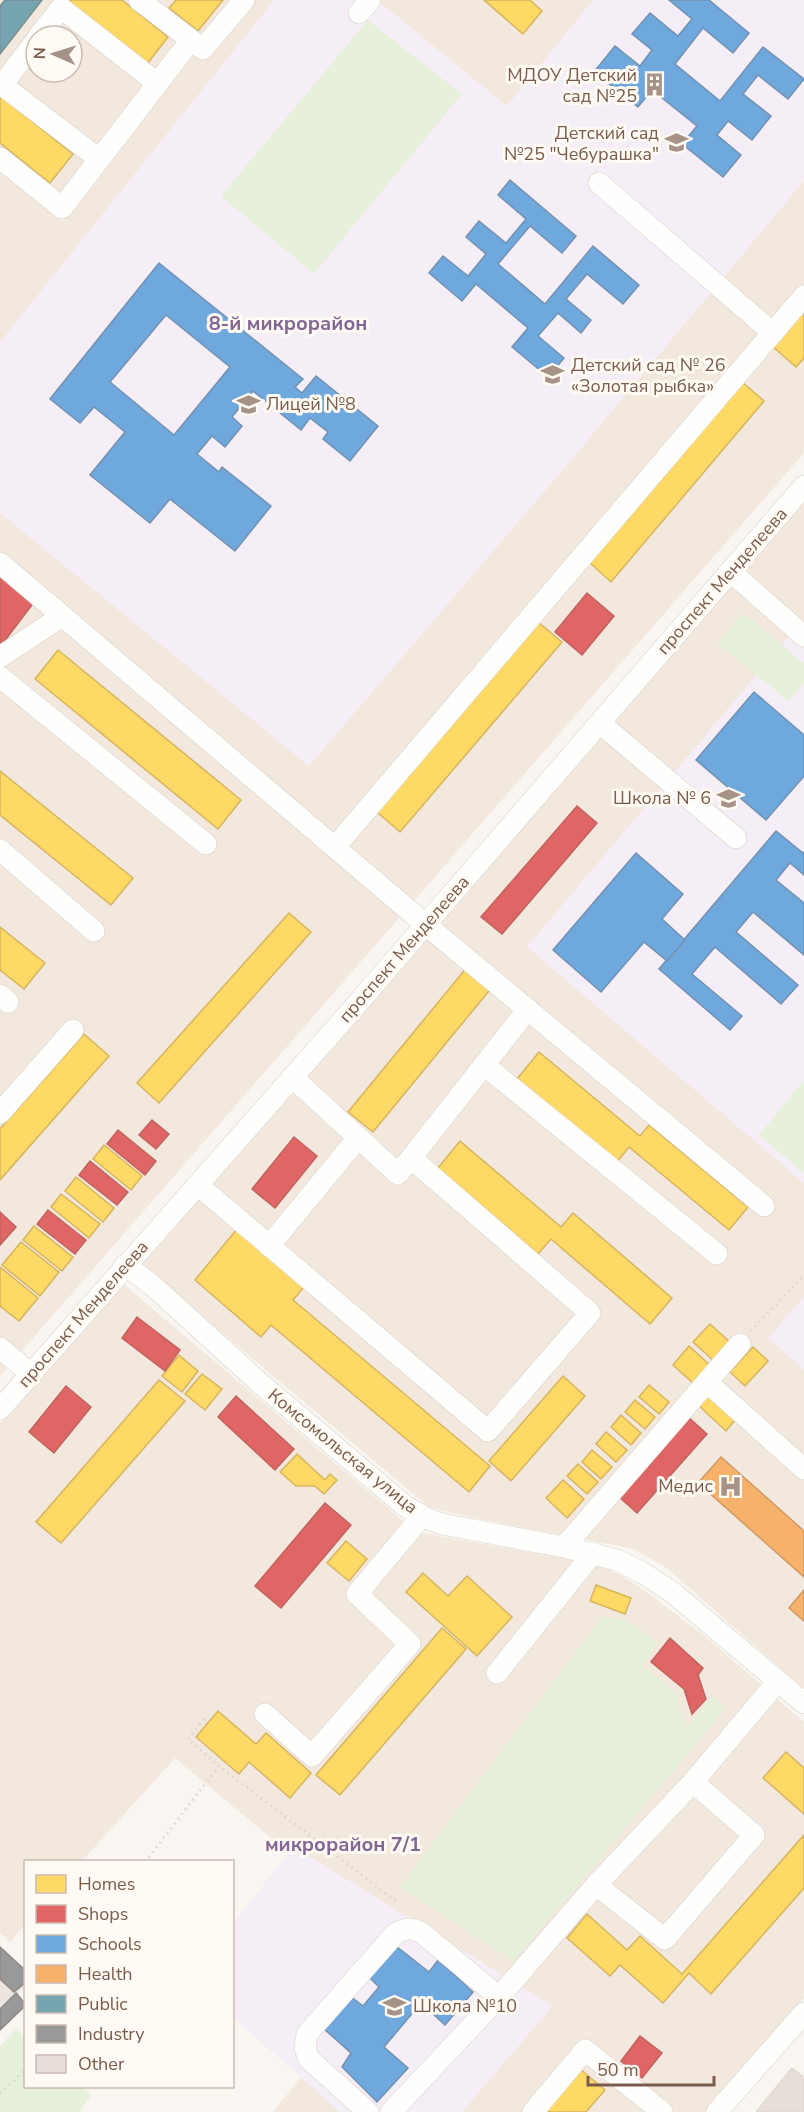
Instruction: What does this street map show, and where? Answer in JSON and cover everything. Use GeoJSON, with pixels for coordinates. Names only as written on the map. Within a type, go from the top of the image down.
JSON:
{"type":"FeatureCollection","features":[{"type":"Feature","properties":{"kind":"street"},"geometry":{"type":"LineString","coordinates":[[152,4],[203,49],[243,0]]}},
{"type":"Feature","properties":{"kind":"street"},"geometry":{"type":"LineString","coordinates":[[48,24],[61,8],[81,24]]}},
{"type":"Feature","properties":{"kind":"street"},"geometry":{"type":"LineString","coordinates":[[84,26],[157,83]]}},
{"type":"Feature","properties":{"kind":"street"},"geometry":{"type":"LineString","coordinates":[[0,158],[62,208],[191,40]]}},
{"type":"Feature","properties":{"kind":"street"},"geometry":{"type":"LineString","coordinates":[[24,56],[2,85],[99,159]]}},
{"type":"Feature","properties":{"kind":"street"},"geometry":{"type":"LineString","coordinates":[[599,183],[773,333]]}},
{"type":"Feature","properties":{"kind":"street"},"geometry":{"type":"LineString","coordinates":[[335,848],[804,296]]}},
{"type":"Feature","properties":{"kind":"street","name":"проспект Менделеева"},"geometry":{"type":"LineString","coordinates":[[0,1409],[198,1185],[804,486]]}},
{"type":"Feature","properties":{"kind":"street"},"geometry":{"type":"LineString","coordinates":[[0,563],[425,924],[764,1206]]}},
{"type":"Feature","properties":{"kind":"street"},"geometry":{"type":"LineString","coordinates":[[730,571],[804,636]]}},
{"type":"Feature","properties":{"kind":"street"},"geometry":{"type":"LineString","coordinates":[[0,657],[62,616]]}},
{"type":"Feature","properties":{"kind":"street"},"geometry":{"type":"LineString","coordinates":[[0,677],[206,844]]}},
{"type":"Feature","properties":{"kind":"street"},"geometry":{"type":"LineString","coordinates":[[600,723],[736,838]]}},
{"type":"Feature","properties":{"kind":"street"},"geometry":{"type":"LineString","coordinates":[[0,850],[94,931]]}},
{"type":"Feature","properties":{"kind":"street"},"geometry":{"type":"LineString","coordinates":[[292,1077],[398,1174],[528,1009]]}},
{"type":"Feature","properties":{"kind":"street"},"geometry":{"type":"LineString","coordinates":[[0,1113],[73,1030]]}},
{"type":"Feature","properties":{"kind":"street"},"geometry":{"type":"LineString","coordinates":[[484,1065],[717,1254]]}},
{"type":"Feature","properties":{"kind":"street"},"geometry":{"type":"LineString","coordinates":[[269,1246],[358,1138]]}},
{"type":"Feature","properties":{"kind":"street"},"geometry":{"type":"LineString","coordinates":[[198,1185],[488,1431],[590,1313],[411,1158]]}},
{"type":"Feature","properties":{"kind":"street","name":"Комсомольская улица"},"geometry":{"type":"LineString","coordinates":[[125,1265],[152,1285],[261,1384],[405,1506],[442,1524],[564,1547],[617,1560],[672,1592],[804,1703]]}},
{"type":"Feature","properties":{"kind":"street"},"geometry":{"type":"LineString","coordinates":[[564,1547],[740,1344]]}},
{"type":"Feature","properties":{"kind":"street"},"geometry":{"type":"LineString","coordinates":[[0,1348],[31,1374]]}},
{"type":"Feature","properties":{"kind":"street"},"geometry":{"type":"LineString","coordinates":[[707,1382],[804,1469]]}},
{"type":"Feature","properties":{"kind":"street"},"geometry":{"type":"LineString","coordinates":[[265,1714],[312,1756],[410,1644],[357,1594],[422,1516]]}},
{"type":"Feature","properties":{"kind":"street"},"geometry":{"type":"LineString","coordinates":[[496,1674],[593,1553]]}},
{"type":"Feature","properties":{"kind":"street"},"geometry":{"type":"LineString","coordinates":[[391,2112],[499,1997],[596,1885],[693,1782],[778,1681]]}},
{"type":"Feature","properties":{"kind":"street"},"geometry":{"type":"LineString","coordinates":[[596,1885],[665,1938],[754,1834],[693,1782]]}},
{"type":"Feature","properties":{"kind":"street"},"geometry":{"type":"LineString","coordinates":[[368,2112],[309,2059],[305,2048],[307,2034],[395,1934],[406,1928],[422,1933],[499,1997]]}},
{"type":"Feature","properties":{"kind":"street"},"geometry":{"type":"LineString","coordinates":[[717,2112],[804,2013]]}},
{"type":"Feature","properties":{"kind":"street"},"geometry":{"type":"LineString","coordinates":[[533,2112],[585,2050],[662,2112]]}},
{"type":"Feature","properties":{"kind":"path"},"geometry":{"type":"LineString","coordinates":[[740,1344],[804,1275]]}},
{"type":"Feature","properties":{"kind":"path"},"geometry":{"type":"LineString","coordinates":[[204,1719],[188,1739],[219,1766],[399,1903]]}},
{"type":"Feature","properties":{"kind":"path"},"geometry":{"type":"LineString","coordinates":[[147,1860],[219,1766]]}},
{"type":"Feature","properties":{"kind":"path"},"geometry":{"type":"LineString","coordinates":[[0,2093],[24,2071]]}},
{"type":"Feature","properties":{"kind":"shaded area","name":"8-й микрорайон"},"geometry":{"type":"Polygon","coordinates":[[[0,0],[804,0],[804,453],[0,1376],[0,0]]]}},
{"type":"Feature","properties":{"kind":"shaded area","name":"Лицей №8"},"geometry":{"type":"Polygon","coordinates":[[[274,0],[377,0],[507,106],[593,0],[804,0],[804,181],[567,465],[309,766],[0,513],[0,342],[274,0]]]}},
{"type":"Feature","properties":{"kind":"shaded area"},"geometry":{"type":"Polygon","coordinates":[[[804,495],[804,1689],[667,1568],[634,1549],[429,1507],[138,1262],[804,495]]]}},
{"type":"Feature","properties":{"kind":"shaded area","name":"Школа № 6"},"geometry":{"type":"Polygon","coordinates":[[[789,636],[804,649],[804,1183],[527,947],[789,636]]]}},
{"type":"Feature","properties":{"kind":"shaded area","name":"микрорайон 7/1"},"geometry":{"type":"Polygon","coordinates":[[[121,1282],[416,1532],[602,1565],[637,1585],[707,1638],[804,1722],[804,1998],[705,2112],[273,2112],[301,2077],[234,2018],[234,1923],[289,1853],[175,1758],[83,1860],[24,1860],[24,1925],[10,1942],[0,1933],[0,1423],[121,1282]]]}},
{"type":"Feature","properties":{"kind":"shaded area"},"geometry":{"type":"Polygon","coordinates":[[[804,1296],[804,1370],[768,1338],[804,1296]]]}},
{"type":"Feature","properties":{"kind":"shaded area"},"geometry":{"type":"Polygon","coordinates":[[[289,1853],[312,1858],[553,2006],[462,2112],[340,2112],[234,2018],[234,1923],[289,1853]]]}},
{"type":"Feature","properties":{"kind":"shaded area"},"geometry":{"type":"Polygon","coordinates":[[[0,1947],[24,1968],[24,1987],[0,2013],[0,1947]]]}},
{"type":"Feature","properties":{"kind":"green space"},"geometry":{"type":"Polygon","coordinates":[[[368,20],[462,94],[314,274],[221,196],[368,20]]]}},
{"type":"Feature","properties":{"kind":"green space"},"geometry":{"type":"Polygon","coordinates":[[[743,613],[804,663],[804,683],[789,702],[718,643],[743,613]]]}},
{"type":"Feature","properties":{"kind":"green space"},"geometry":{"type":"Polygon","coordinates":[[[804,1080],[804,1173],[759,1135],[804,1080]]]}},
{"type":"Feature","properties":{"kind":"green space"},"geometry":{"type":"Polygon","coordinates":[[[603,1616],[627,1621],[658,1642],[643,1666],[676,1693],[686,1729],[714,1696],[726,1708],[514,1961],[400,1887],[603,1616]]]}},
{"type":"Feature","properties":{"kind":"green space"},"geometry":{"type":"Polygon","coordinates":[[[16,2029],[24,2036],[24,2088],[82,2088],[91,2095],[79,2112],[0,2112],[0,2046],[16,2029]]]}},
{"type":"Feature","properties":{"kind":"building: Homes"},"geometry":{"type":"Polygon","coordinates":[[[66,0],[122,0],[168,37],[147,64],[66,0]]]}},
{"type":"Feature","properties":{"kind":"building: Homes"},"geometry":{"type":"Polygon","coordinates":[[[176,0],[223,0],[198,31],[169,8],[176,0]]]}},
{"type":"Feature","properties":{"kind":"building: Homes"},"geometry":{"type":"Polygon","coordinates":[[[484,0],[530,0],[542,11],[523,34],[484,0]]]}},
{"type":"Feature","properties":{"kind":"building: Homes"},"geometry":{"type":"Polygon","coordinates":[[[0,96],[73,154],[50,183],[0,143],[0,96]]]}},
{"type":"Feature","properties":{"kind":"building: Homes"},"geometry":{"type":"Polygon","coordinates":[[[804,309],[804,358],[796,367],[772,346],[804,309]]]}},
{"type":"Feature","properties":{"kind":"building: Homes"},"geometry":{"type":"Polygon","coordinates":[[[741,381],[764,401],[611,582],[589,562],[741,381]]]}},
{"type":"Feature","properties":{"kind":"building: Homes"},"geometry":{"type":"Polygon","coordinates":[[[538,622],[562,642],[400,832],[377,812],[538,622]]]}},
{"type":"Feature","properties":{"kind":"building: Homes"},"geometry":{"type":"Polygon","coordinates":[[[58,650],[241,800],[218,829],[35,679],[58,650]]]}},
{"type":"Feature","properties":{"kind":"building: Homes"},"geometry":{"type":"Polygon","coordinates":[[[0,771],[133,878],[111,905],[0,815],[0,771]]]}},
{"type":"Feature","properties":{"kind":"building: Homes"},"geometry":{"type":"Polygon","coordinates":[[[289,913],[311,932],[159,1103],[137,1083],[289,913]]]}},
{"type":"Feature","properties":{"kind":"building: Homes"},"geometry":{"type":"Polygon","coordinates":[[[0,927],[45,963],[24,989],[0,970],[0,927]]]}},
{"type":"Feature","properties":{"kind":"building: Homes"},"geometry":{"type":"Polygon","coordinates":[[[468,966],[493,986],[373,1132],[348,1112],[468,966]]]}},
{"type":"Feature","properties":{"kind":"building: Homes"},"geometry":{"type":"Polygon","coordinates":[[[84,1034],[109,1056],[0,1180],[0,1129],[84,1034]]]}},
{"type":"Feature","properties":{"kind":"building: Homes"},"geometry":{"type":"Polygon","coordinates":[[[539,1052],[640,1136],[649,1125],[748,1207],[729,1230],[629,1147],[617,1162],[517,1079],[539,1052]]]}},
{"type":"Feature","properties":{"kind":"building: Homes"},"geometry":{"type":"Polygon","coordinates":[[[460,1141],[561,1227],[573,1213],[672,1298],[650,1324],[551,1239],[538,1254],[438,1168],[460,1141]]]}},
{"type":"Feature","properties":{"kind":"building: Homes"},"geometry":{"type":"Polygon","coordinates":[[[104,1145],[142,1176],[131,1190],[93,1159],[104,1145]]]}},
{"type":"Feature","properties":{"kind":"building: Homes"},"geometry":{"type":"Polygon","coordinates":[[[76,1177],[114,1208],[103,1222],[65,1191],[76,1177]]]}},
{"type":"Feature","properties":{"kind":"building: Homes"},"geometry":{"type":"Polygon","coordinates":[[[61,1194],[100,1224],[89,1238],[51,1207],[61,1194]]]}},
{"type":"Feature","properties":{"kind":"building: Homes"},"geometry":{"type":"Polygon","coordinates":[[[34,1226],[73,1257],[62,1271],[23,1240],[34,1226]]]}},
{"type":"Feature","properties":{"kind":"building: Homes"},"geometry":{"type":"Polygon","coordinates":[[[237,1229],[304,1287],[293,1300],[490,1466],[469,1492],[271,1325],[261,1337],[195,1280],[237,1229]]]}},
{"type":"Feature","properties":{"kind":"building: Homes"},"geometry":{"type":"Polygon","coordinates":[[[21,1242],[59,1272],[40,1296],[2,1265],[21,1242]]]}},
{"type":"Feature","properties":{"kind":"building: Homes"},"geometry":{"type":"Polygon","coordinates":[[[0,1267],[38,1298],[19,1321],[0,1306],[0,1267]]]}},
{"type":"Feature","properties":{"kind":"building: Homes"},"geometry":{"type":"Polygon","coordinates":[[[710,1324],[731,1343],[715,1362],[693,1342],[710,1324]]]}},
{"type":"Feature","properties":{"kind":"building: Homes"},"geometry":{"type":"Polygon","coordinates":[[[689,1346],[711,1366],[694,1384],[673,1365],[689,1346]]]}},
{"type":"Feature","properties":{"kind":"building: Homes"},"geometry":{"type":"Polygon","coordinates":[[[753,1347],[768,1361],[745,1386],[730,1372],[753,1347]]]}},
{"type":"Feature","properties":{"kind":"building: Homes"},"geometry":{"type":"Polygon","coordinates":[[[179,1355],[198,1371],[182,1392],[162,1376],[179,1355]]]}},
{"type":"Feature","properties":{"kind":"building: Homes"},"geometry":{"type":"Polygon","coordinates":[[[202,1374],[222,1389],[205,1410],[185,1394],[202,1374]]]}},
{"type":"Feature","properties":{"kind":"building: Homes"},"geometry":{"type":"Polygon","coordinates":[[[563,1376],[585,1396],[511,1481],[489,1461],[563,1376]]]}},
{"type":"Feature","properties":{"kind":"building: Homes"},"geometry":{"type":"Polygon","coordinates":[[[159,1380],[185,1401],[61,1543],[36,1522],[159,1380]]]}},
{"type":"Feature","properties":{"kind":"building: Homes"},"geometry":{"type":"Polygon","coordinates":[[[649,1385],[669,1402],[659,1414],[639,1397],[649,1385]]]}},
{"type":"Feature","properties":{"kind":"building: Homes"},"geometry":{"type":"Polygon","coordinates":[[[706,1392],[735,1420],[726,1431],[696,1403],[706,1392]]]}},
{"type":"Feature","properties":{"kind":"building: Homes"},"geometry":{"type":"Polygon","coordinates":[[[635,1400],[655,1417],[645,1429],[625,1412],[635,1400]]]}},
{"type":"Feature","properties":{"kind":"building: Homes"},"geometry":{"type":"Polygon","coordinates":[[[621,1415],[641,1433],[631,1445],[611,1427],[621,1415]]]}},
{"type":"Feature","properties":{"kind":"building: Homes"},"geometry":{"type":"Polygon","coordinates":[[[606,1432],[627,1450],[616,1462],[596,1444],[606,1432]]]}},
{"type":"Feature","properties":{"kind":"building: Homes"},"geometry":{"type":"Polygon","coordinates":[[[592,1450],[612,1467],[601,1479],[582,1462],[592,1450]]]}},
{"type":"Feature","properties":{"kind":"building: Homes"},"geometry":{"type":"Polygon","coordinates":[[[297,1454],[325,1480],[330,1474],[337,1480],[324,1494],[315,1486],[296,1486],[280,1472],[297,1454]]]}},
{"type":"Feature","properties":{"kind":"building: Homes"},"geometry":{"type":"Polygon","coordinates":[[[578,1464],[598,1482],[587,1494],[567,1476],[578,1464]]]}},
{"type":"Feature","properties":{"kind":"building: Homes"},"geometry":{"type":"Polygon","coordinates":[[[563,1480],[584,1499],[567,1518],[546,1498],[563,1480]]]}},
{"type":"Feature","properties":{"kind":"building: Homes"},"geometry":{"type":"Polygon","coordinates":[[[346,1541],[367,1559],[349,1581],[327,1563],[346,1541]]]}},
{"type":"Feature","properties":{"kind":"building: Homes"},"geometry":{"type":"Polygon","coordinates":[[[423,1573],[448,1596],[467,1576],[512,1617],[477,1656],[406,1592],[423,1573]]]}},
{"type":"Feature","properties":{"kind":"building: Homes"},"geometry":{"type":"Polygon","coordinates":[[[596,1585],[631,1598],[625,1614],[590,1601],[596,1585]]]}},
{"type":"Feature","properties":{"kind":"building: Homes"},"geometry":{"type":"Polygon","coordinates":[[[442,1628],[466,1649],[340,1795],[316,1775],[442,1628]]]}},
{"type":"Feature","properties":{"kind":"building: Homes"},"geometry":{"type":"Polygon","coordinates":[[[218,1711],[256,1744],[266,1733],[311,1773],[290,1798],[249,1762],[239,1774],[196,1737],[218,1711]]]}},
{"type":"Feature","properties":{"kind":"building: Homes"},"geometry":{"type":"Polygon","coordinates":[[[786,1752],[804,1768],[804,1814],[763,1778],[786,1752]]]}},
{"type":"Feature","properties":{"kind":"building: Homes"},"geometry":{"type":"Polygon","coordinates":[[[804,1835],[804,1888],[711,1994],[689,1973],[663,2003],[620,1965],[610,1976],[567,1938],[587,1914],[627,1950],[640,1936],[682,1974],[804,1835]]]}},
{"type":"Feature","properties":{"kind":"building: Homes"},"geometry":{"type":"Polygon","coordinates":[[[580,2069],[605,2090],[586,2112],[543,2112],[580,2069]]]}},
{"type":"Feature","properties":{"kind":"building: Shops"},"geometry":{"type":"Polygon","coordinates":[[[0,576],[35,601],[0,647],[0,576]]]}},
{"type":"Feature","properties":{"kind":"building: Shops"},"geometry":{"type":"Polygon","coordinates":[[[587,593],[614,616],[582,655],[555,632],[587,593]]]}},
{"type":"Feature","properties":{"kind":"building: Shops"},"geometry":{"type":"Polygon","coordinates":[[[577,806],[597,823],[502,934],[481,917],[577,806]]]}},
{"type":"Feature","properties":{"kind":"building: Shops"},"geometry":{"type":"Polygon","coordinates":[[[152,1120],[169,1134],[156,1149],[139,1135],[152,1120]]]}},
{"type":"Feature","properties":{"kind":"building: Shops"},"geometry":{"type":"Polygon","coordinates":[[[118,1130],[156,1161],[145,1175],[107,1144],[118,1130]]]}},
{"type":"Feature","properties":{"kind":"building: Shops"},"geometry":{"type":"Polygon","coordinates":[[[294,1137],[317,1156],[275,1208],[252,1189],[294,1137]]]}},
{"type":"Feature","properties":{"kind":"building: Shops"},"geometry":{"type":"Polygon","coordinates":[[[90,1161],[128,1192],[117,1205],[79,1175],[90,1161]]]}},
{"type":"Feature","properties":{"kind":"building: Shops"},"geometry":{"type":"Polygon","coordinates":[[[48,1210],[86,1240],[75,1254],[37,1224],[48,1210]]]}},
{"type":"Feature","properties":{"kind":"building: Shops"},"geometry":{"type":"Polygon","coordinates":[[[0,1212],[16,1227],[0,1245],[0,1212]]]}},
{"type":"Feature","properties":{"kind":"building: Shops"},"geometry":{"type":"Polygon","coordinates":[[[137,1317],[180,1350],[165,1371],[122,1338],[137,1317]]]}},
{"type":"Feature","properties":{"kind":"building: Shops"},"geometry":{"type":"Polygon","coordinates":[[[66,1386],[91,1407],[54,1453],[29,1432],[66,1386]]]}},
{"type":"Feature","properties":{"kind":"building: Shops"},"geometry":{"type":"Polygon","coordinates":[[[236,1396],[294,1449],[275,1470],[218,1417],[236,1396]]]}},
{"type":"Feature","properties":{"kind":"building: Shops"},"geometry":{"type":"Polygon","coordinates":[[[687,1416],[707,1434],[637,1513],[618,1496],[687,1416]]]}},
{"type":"Feature","properties":{"kind":"building: Shops"},"geometry":{"type":"Polygon","coordinates":[[[325,1503],[351,1525],[281,1608],[255,1586],[325,1503]]]}},
{"type":"Feature","properties":{"kind":"building: Shops"},"geometry":{"type":"Polygon","coordinates":[[[670,1638],[703,1668],[698,1675],[706,1699],[692,1714],[684,1689],[651,1662],[670,1638]]]}},
{"type":"Feature","properties":{"kind":"building: Shops"},"geometry":{"type":"Polygon","coordinates":[[[640,2036],[662,2053],[642,2078],[621,2061],[640,2036]]]}},
{"type":"Feature","properties":{"kind":"building: Schools","name":"МДОУ Детский сад №25"},"geometry":{"type":"Polygon","coordinates":[[[669,0],[709,0],[749,33],[733,53],[703,28],[675,64],[720,101],[763,47],[804,79],[788,99],[758,75],[743,94],[771,116],[752,140],[728,121],[717,135],[741,155],[723,177],[682,144],[697,126],[652,90],[638,107],[594,72],[615,46],[640,66],[652,50],[632,34],[650,13],[678,36],[692,19],[669,0]]]}},
{"type":"Feature","properties":{"kind":"building: Schools"},"geometry":{"type":"Polygon","coordinates":[[[510,180],[576,236],[562,253],[530,226],[498,264],[545,304],[593,246],[639,285],[623,304],[587,274],[566,299],[591,320],[581,333],[558,313],[538,336],[564,358],[548,377],[512,347],[528,328],[476,284],[462,301],[429,273],[443,256],[468,276],[486,254],[466,237],[479,221],[506,243],[526,219],[498,195],[510,180]]]}},
{"type":"Feature","properties":{"kind":"building: Schools"},"geometry":{"type":"Polygon","coordinates":[[[159,263],[303,379],[295,387],[302,393],[316,376],[378,426],[350,461],[323,439],[328,432],[310,418],[301,430],[253,391],[232,417],[242,426],[225,447],[212,436],[197,454],[219,472],[222,467],[271,506],[235,551],[170,499],[150,523],[90,475],[125,432],[94,407],[80,423],[50,399],[159,263]],[[166,315],[110,382],[174,435],[230,367],[166,315]]]}},
{"type":"Feature","properties":{"kind":"building: Schools"},"geometry":{"type":"Polygon","coordinates":[[[754,692],[804,735],[804,776],[766,820],[696,760],[754,692]]]}},
{"type":"Feature","properties":{"kind":"building: Schools"},"geometry":{"type":"Polygon","coordinates":[[[776,831],[804,852],[804,875],[790,863],[776,880],[804,903],[804,955],[753,912],[736,932],[798,985],[781,1004],[715,947],[692,974],[742,1016],[730,1030],[659,969],[776,831]]]}},
{"type":"Feature","properties":{"kind":"building: Schools"},"geometry":{"type":"Polygon","coordinates":[[[636,853],[683,894],[662,919],[685,940],[667,961],[644,942],[601,992],[553,950],[636,853]]]}},
{"type":"Feature","properties":{"kind":"building: Schools"},"geometry":{"type":"Polygon","coordinates":[[[396,1946],[429,1972],[438,1960],[473,1992],[445,2025],[421,2003],[384,2047],[408,2068],[377,2102],[342,2067],[351,2053],[323,2028],[350,1996],[363,2006],[379,1987],[368,1976],[396,1946]]]}},
{"type":"Feature","properties":{"kind":"building: Health"},"geometry":{"type":"Polygon","coordinates":[[[721,1457],[804,1531],[804,1577],[698,1483],[721,1457]]]}},
{"type":"Feature","properties":{"kind":"building: Health"},"geometry":{"type":"Polygon","coordinates":[[[804,1590],[804,1621],[789,1608],[804,1590]]]}},
{"type":"Feature","properties":{"kind":"building: Public"},"geometry":{"type":"Polygon","coordinates":[[[5,0],[42,0],[0,54],[0,6],[5,0]]]}},
{"type":"Feature","properties":{"kind":"building: Industry"},"geometry":{"type":"Polygon","coordinates":[[[0,1947],[24,1969],[24,1984],[14,1992],[0,1979],[0,1947]]]}},
{"type":"Feature","properties":{"kind":"building: Industry"},"geometry":{"type":"Polygon","coordinates":[[[16,1993],[24,2003],[24,2007],[0,2030],[0,2009],[16,1993]]]}},
{"type":"Feature","properties":{"kind":"building: Other"},"geometry":{"type":"Polygon","coordinates":[[[792,2068],[804,2078],[804,2112],[756,2112],[792,2068]]]}},
{"type":"Feature","properties":{"kind":"place","name":"МДОУ Детский сад №25"},"geometry":{"type":"Point","coordinates":[655,85]}},
{"type":"Feature","properties":{"kind":"place","name":"Детский сад №25 \"Чебурашка\""},"geometry":{"type":"Point","coordinates":[677,143]}},
{"type":"Feature","properties":{"kind":"place","name":"Детский сад № 26 «Золотая рыбка»"},"geometry":{"type":"Point","coordinates":[553,375]}},
{"type":"Feature","properties":{"kind":"place","name":"Лицей №8"},"geometry":{"type":"Point","coordinates":[248,404]}},
{"type":"Feature","properties":{"kind":"place","name":"Школа № 6"},"geometry":{"type":"Point","coordinates":[729,798]}},
{"type":"Feature","properties":{"kind":"place","name":"Медис"},"geometry":{"type":"Point","coordinates":[731,1486]}},
{"type":"Feature","properties":{"kind":"place","name":"Школа №10"},"geometry":{"type":"Point","coordinates":[395,2006]}},
{"type":"Feature","properties":{"kind":"district","name":"8-й микрорайон"},"geometry":{"type":"Point","coordinates":[288,323]}},
{"type":"Feature","properties":{"kind":"district","name":"микрорайон 7/1"},"geometry":{"type":"Point","coordinates":[343,1844]}}]}
